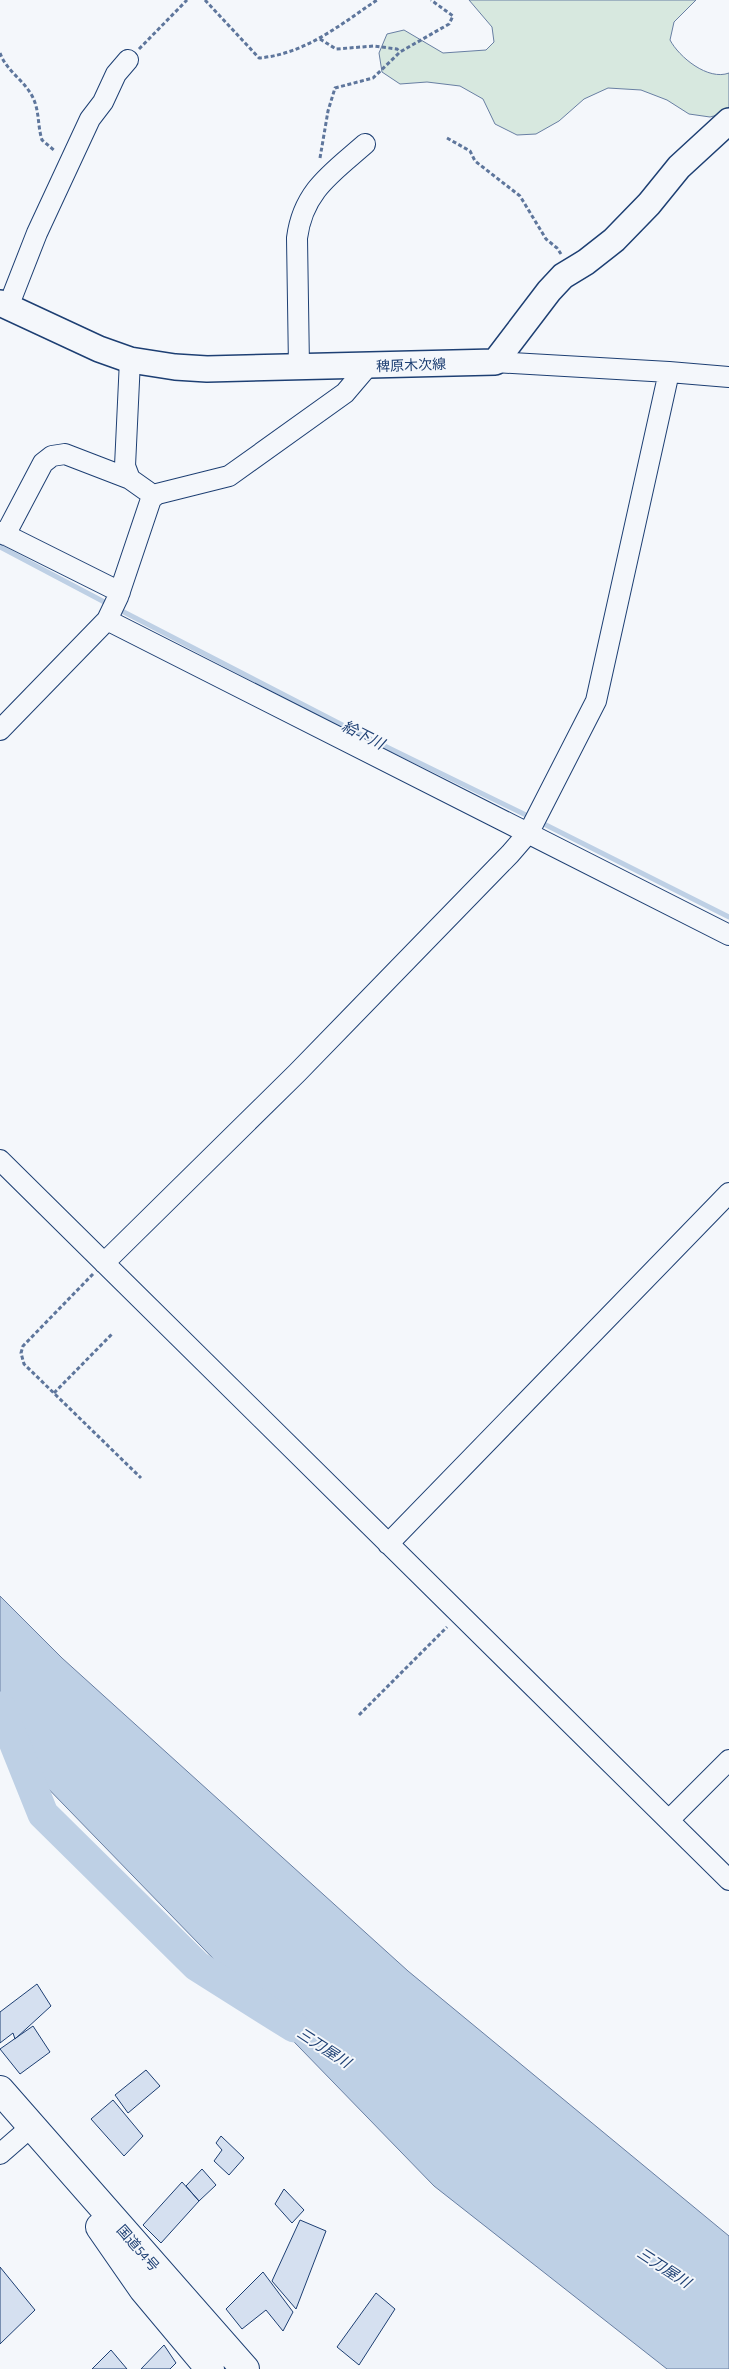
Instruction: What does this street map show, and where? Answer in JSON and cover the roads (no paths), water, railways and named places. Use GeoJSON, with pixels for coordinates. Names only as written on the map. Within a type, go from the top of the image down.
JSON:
{"type":"FeatureCollection","features":[{"type":"Feature","properties":{"kind":"highway","name":"国道54号"},"geometry":{"type":"LineString","coordinates":[[0,2090],[245,2369]]}},
{"type":"Feature","properties":{"kind":"highway","name":"国道54号"},"geometry":{"type":"LineString","coordinates":[[31,2126],[143,2289],[210,2369]]}},
{"type":"Feature","properties":{"kind":"main road"},"geometry":{"type":"LineString","coordinates":[[495,362],[549,291],[563,276],[586,262],[614,240],[649,204],[679,167],[729,120]]}},
{"type":"Feature","properties":{"kind":"main road","name":"稗原木次線"},"geometry":{"type":"LineString","coordinates":[[4,305],[99,349],[130,360],[183,368],[368,366],[495,362]]}},
{"type":"Feature","properties":{"kind":"street"},"geometry":{"type":"LineString","coordinates":[[4,305],[90,119],[103,102],[116,74],[128,60]]}},
{"type":"Feature","properties":{"kind":"street"},"geometry":{"type":"LineString","coordinates":[[299,367],[298,238],[303,212],[318,186],[365,144]]}},
{"type":"Feature","properties":{"kind":"street"},"geometry":{"type":"LineString","coordinates":[[130,360],[125,466],[130,479]]}},
{"type":"Feature","properties":{"kind":"street"},"geometry":{"type":"LineString","coordinates":[[495,362],[729,377]]}},
{"type":"Feature","properties":{"kind":"street"},"geometry":{"type":"LineString","coordinates":[[0,730],[114,605],[151,499],[154,496],[229,476],[345,393],[368,366]]}},
{"type":"Feature","properties":{"kind":"street"},"geometry":{"type":"LineString","coordinates":[[104,1263],[304,1066],[504,861],[533,824],[596,700],[669,372]]}},
{"type":"Feature","properties":{"kind":"street"},"geometry":{"type":"LineString","coordinates":[[154,496],[130,479],[65,454],[52,456],[43,462],[2,533],[114,605],[533,824],[729,935]]}},
{"type":"Feature","properties":{"kind":"street"},"geometry":{"type":"LineString","coordinates":[[0,1160],[729,1880]]}},
{"type":"Feature","properties":{"kind":"street"},"geometry":{"type":"LineString","coordinates":[[388,1544],[729,1193]]}},
{"type":"Feature","properties":{"kind":"street"},"geometry":{"type":"LineString","coordinates":[[669,1820],[729,1760]]}},
{"type":"Feature","properties":{"kind":"street"},"geometry":{"type":"LineString","coordinates":[[0,2154],[31,2126]]}},
{"type":"Feature","properties":{"kind":"water"},"geometry":{"type":"Polygon","coordinates":[[[0,1596],[62,1658],[408,1971],[729,2236],[729,2369],[667,2369],[434,2186],[0,1739],[0,1596]]]}},
{"type":"Feature","properties":{"kind":"waterway","name":"給下川"},"geometry":{"type":"LineString","coordinates":[[0,547],[110,605]]}},
{"type":"Feature","properties":{"kind":"waterway","name":"給下川"},"geometry":{"type":"LineString","coordinates":[[118,609],[354,731],[532,818]]}},
{"type":"Feature","properties":{"kind":"waterway","name":"給下川"},"geometry":{"type":"LineString","coordinates":[[540,822],[729,917]]}},
{"type":"Feature","properties":{"kind":"waterway","name":"三刀屋川"},"geometry":{"type":"LineString","coordinates":[[0,1707],[43,1814],[197,1966],[294,2027]]}}]}
